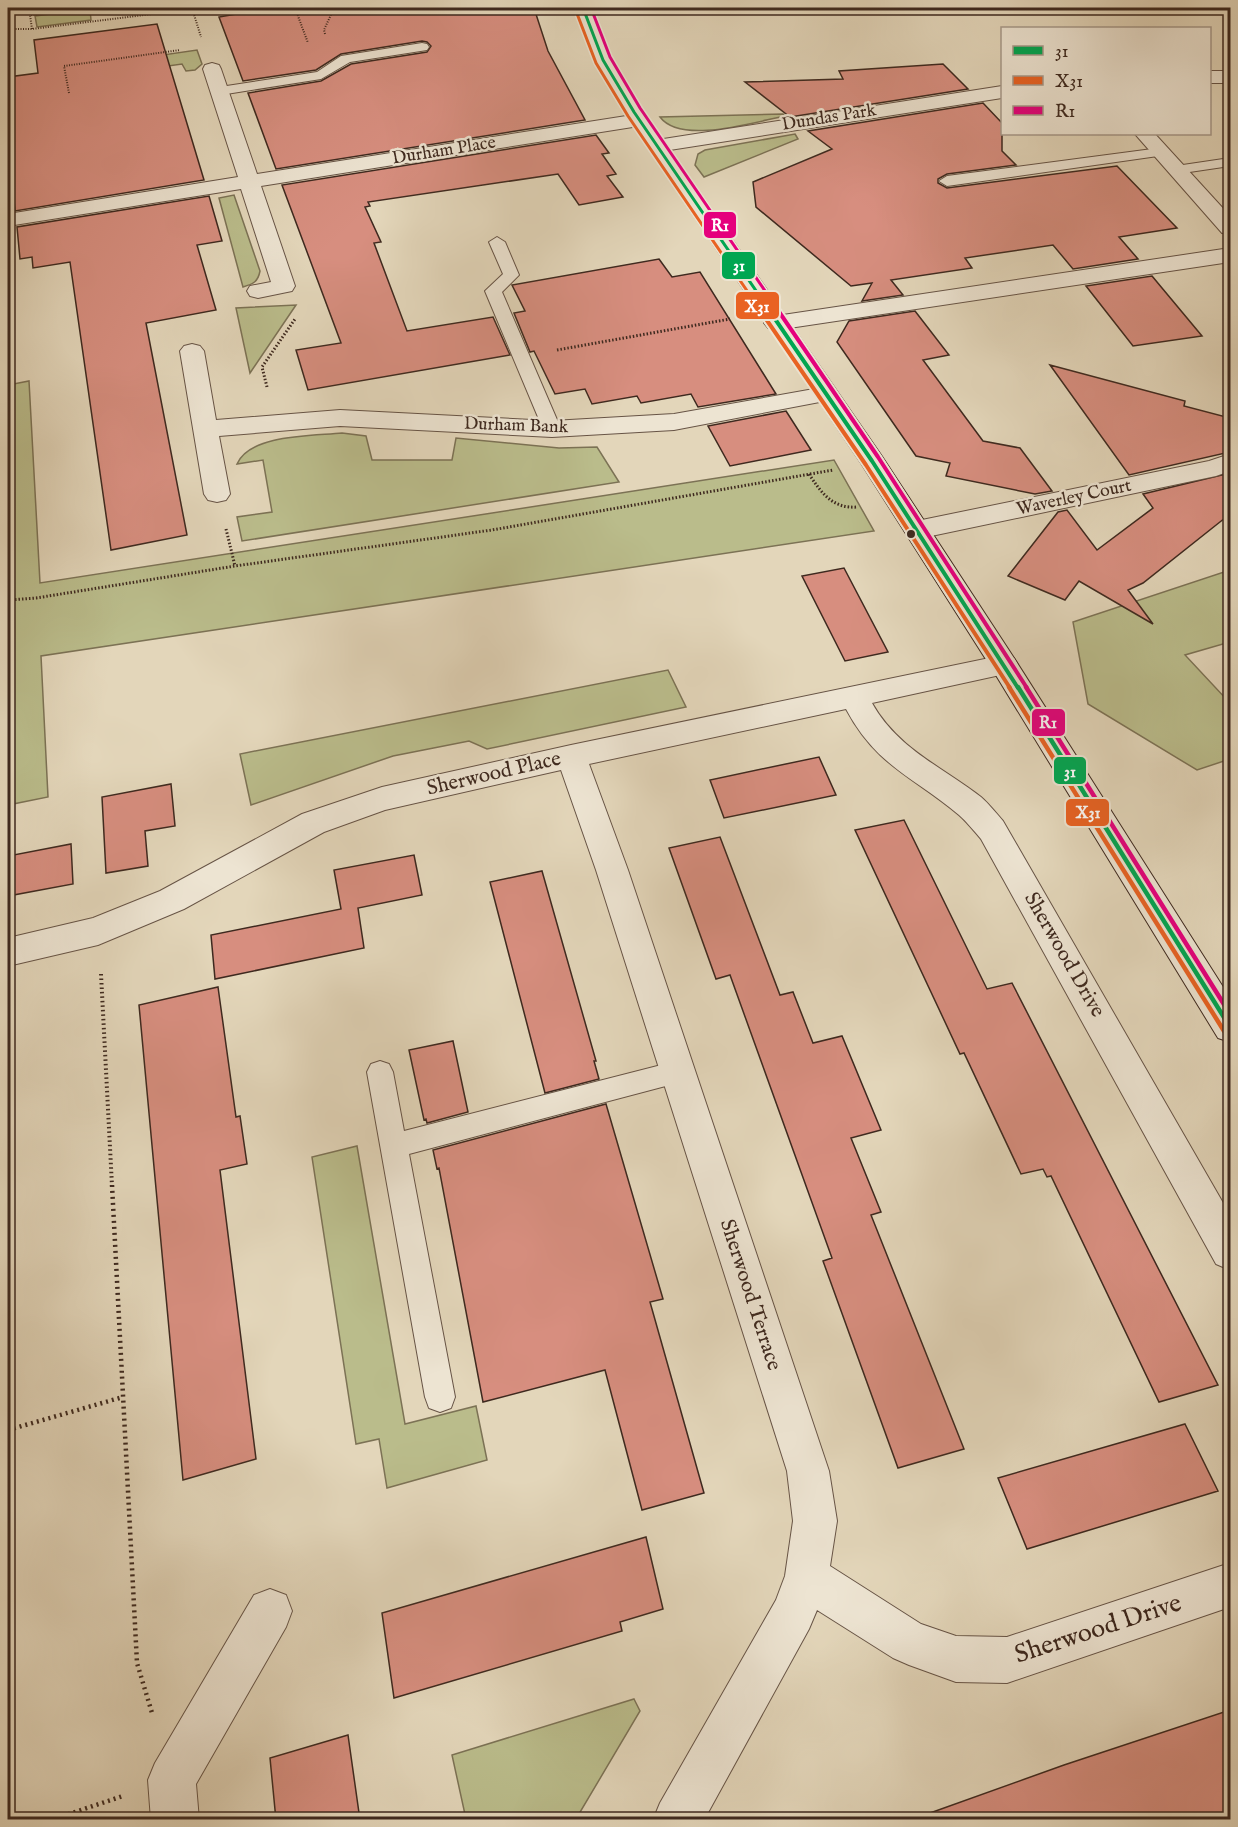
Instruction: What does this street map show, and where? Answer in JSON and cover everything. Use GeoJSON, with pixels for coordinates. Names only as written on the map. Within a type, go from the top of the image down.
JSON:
{"type":"FeatureCollection","features":[{"type":"Feature","properties":{"kind":"street"},"geometry":{"type":"LineString","coordinates":[[583,8],[603,60],[639,120],[690,191],[917,530],[1230,1027]]}},
{"type":"Feature","properties":{"kind":"street"},"geometry":{"type":"LineString","coordinates":[[212,69],[284,286],[258,291]]}},
{"type":"Feature","properties":{"kind":"street"},"geometry":{"type":"LineString","coordinates":[[1211,76],[1230,77]]}},
{"type":"Feature","properties":{"kind":"street","name":"Dundas Park"},"geometry":{"type":"LineString","coordinates":[[657,146],[1001,92]]}},
{"type":"Feature","properties":{"kind":"street","name":"Durham Place"},"geometry":{"type":"LineString","coordinates":[[8,220],[639,120]]}},
{"type":"Feature","properties":{"kind":"street"},"geometry":{"type":"LineString","coordinates":[[1146,135],[1230,228]]}},
{"type":"Feature","properties":{"kind":"street"},"geometry":{"type":"LineString","coordinates":[[773,317],[1230,255]]}},
{"type":"Feature","properties":{"kind":"street"},"geometry":{"type":"LineString","coordinates":[[192,351],[217,494]]}},
{"type":"Feature","properties":{"kind":"street","name":"Durham Bank"},"geometry":{"type":"LineString","coordinates":[[206,429],[340,417],[552,429],[674,422],[825,394]]}},
{"type":"Feature","properties":{"kind":"street","name":"Waverley Court"},"geometry":{"type":"LineString","coordinates":[[917,530],[1216,468],[1230,462]]}},
{"type":"Feature","properties":{"kind":"street","name":"Sherwood Place"},"geometry":{"type":"LineString","coordinates":[[8,952],[98,931],[172,900],[313,824],[382,799],[571,756],[1004,665]]}},
{"type":"Feature","properties":{"kind":"street","name":"Sherwood Drive"},"geometry":{"type":"LineString","coordinates":[[854,697],[867,721],[883,741],[907,763],[971,807],[992,830],[1230,1251]]}},
{"type":"Feature","properties":{"kind":"street","name":"Sherwood Terrace"},"geometry":{"type":"LineString","coordinates":[[571,756],[612,870],[808,1471],[815,1521],[807,1576],[793,1613],[677,1820]]}},
{"type":"Feature","properties":{"kind":"street","name":"Sherwood Drive"},"geometry":{"type":"LineString","coordinates":[[807,1576],[848,1605],[909,1642],[956,1659],[1006,1660],[1230,1585]]}},
{"type":"Feature","properties":{"kind":"street"},"geometry":{"type":"LineString","coordinates":[[173,1800],[270,1611]]}},
{"type":"Feature","properties":{"kind":"lane"},"geometry":{"type":"LineString","coordinates":[[220,91],[321,75],[346,59],[422,47]]}},
{"type":"Feature","properties":{"kind":"lane"},"geometry":{"type":"LineString","coordinates":[[947,181],[1160,152]]}},
{"type":"Feature","properties":{"kind":"lane"},"geometry":{"type":"LineString","coordinates":[[1176,170],[1230,162]]}},
{"type":"Feature","properties":{"kind":"lane"},"geometry":{"type":"LineString","coordinates":[[497,242],[512,275],[493,291],[552,429]]}},
{"type":"Feature","properties":{"kind":"lane"},"geometry":{"type":"LineString","coordinates":[[380,1072],[440,1397]]}},
{"type":"Feature","properties":{"kind":"lane"},"geometry":{"type":"LineString","coordinates":[[394,1146],[677,1072]]}},
{"type":"Feature","properties":{"kind":"path"},"geometry":{"type":"LineString","coordinates":[[32,29],[30,15],[92,8]]}},
{"type":"Feature","properties":{"kind":"path"},"geometry":{"type":"LineString","coordinates":[[327,39],[324,30],[334,8]]}},
{"type":"Feature","properties":{"kind":"path"},"geometry":{"type":"LineString","coordinates":[[8,29],[32,29],[192,9]]}},
{"type":"Feature","properties":{"kind":"path"},"geometry":{"type":"LineString","coordinates":[[69,93],[64,66],[181,50]]}},
{"type":"Feature","properties":{"kind":"path"},"geometry":{"type":"LineString","coordinates":[[277,423],[262,367],[306,304],[284,286]]}},
{"type":"Feature","properties":{"kind":"path"},"geometry":{"type":"LineString","coordinates":[[558,350],[773,317]]}},
{"type":"Feature","properties":{"kind":"path"},"geometry":{"type":"LineString","coordinates":[[8,600],[36,598],[235,566],[492,530],[872,461]]}},
{"type":"Feature","properties":{"kind":"path"},"geometry":{"type":"LineString","coordinates":[[51,1820],[173,1800],[136,1663],[98,931]]}},
{"type":"Feature","properties":{"kind":"path"},"geometry":{"type":"LineString","coordinates":[[8,1430],[123,1397]]}},
{"type":"Feature","properties":{"kind":"green space"},"geometry":{"type":"Polygon","coordinates":[[[90,9],[91,20],[37,27],[35,16],[90,9]]]}},
{"type":"Feature","properties":{"kind":"green space"},"geometry":{"type":"Polygon","coordinates":[[[197,50],[202,64],[195,70],[186,71],[182,64],[132,71],[128,60],[197,50]]]}},
{"type":"Feature","properties":{"kind":"green space"},"geometry":{"type":"Polygon","coordinates":[[[783,114],[785,116],[701,131],[684,130],[670,125],[660,117],[783,114]]]}},
{"type":"Feature","properties":{"kind":"green space"},"geometry":{"type":"Polygon","coordinates":[[[795,134],[798,139],[704,177],[695,165],[698,154],[705,150],[795,134]]]}},
{"type":"Feature","properties":{"kind":"green space"},"geometry":{"type":"Polygon","coordinates":[[[234,195],[260,271],[255,282],[243,287],[219,198],[234,195]]]}},
{"type":"Feature","properties":{"kind":"green space"},"geometry":{"type":"Polygon","coordinates":[[[296,305],[250,373],[236,308],[296,305]]]}},
{"type":"Feature","properties":{"kind":"green space"},"geometry":{"type":"Polygon","coordinates":[[[29,381],[40,583],[834,460],[874,531],[41,656],[48,797],[8,805],[8,385],[29,381]]]}},
{"type":"Feature","properties":{"kind":"green space"},"geometry":{"type":"Polygon","coordinates":[[[342,433],[366,436],[372,460],[452,460],[456,438],[559,448],[597,447],[619,482],[242,541],[237,517],[272,512],[263,460],[237,464],[244,454],[255,447],[284,438],[342,433]]]}},
{"type":"Feature","properties":{"kind":"green space"},"geometry":{"type":"Polygon","coordinates":[[[1230,570],[1230,642],[1185,655],[1227,700],[1230,699],[1230,759],[1197,770],[1088,704],[1073,622],[1230,570]]]}},
{"type":"Feature","properties":{"kind":"green space"},"geometry":{"type":"Polygon","coordinates":[[[668,670],[686,707],[487,749],[469,741],[393,756],[251,805],[240,754],[668,670]]]}},
{"type":"Feature","properties":{"kind":"green space"},"geometry":{"type":"Polygon","coordinates":[[[357,1146],[405,1424],[476,1406],[487,1460],[387,1488],[379,1439],[356,1444],[312,1157],[357,1146]]]}},
{"type":"Feature","properties":{"kind":"green space"},"geometry":{"type":"Polygon","coordinates":[[[634,1699],[640,1711],[576,1819],[466,1819],[452,1755],[634,1699]]]}},
{"type":"Feature","properties":{"kind":"building"},"geometry":{"type":"Polygon","coordinates":[[[237,8],[534,8],[548,51],[585,120],[276,169],[248,93],[321,81],[351,64],[427,52],[431,46],[422,41],[341,54],[316,70],[243,81],[219,17],[236,14],[237,8]]]}},
{"type":"Feature","properties":{"kind":"building"},"geometry":{"type":"Polygon","coordinates":[[[157,24],[204,180],[15,211],[8,135],[8,77],[38,73],[34,40],[157,24]]]}},
{"type":"Feature","properties":{"kind":"building"},"geometry":{"type":"Polygon","coordinates":[[[943,64],[968,89],[790,117],[745,82],[843,79],[839,71],[943,64]]]}},
{"type":"Feature","properties":{"kind":"building"},"geometry":{"type":"Polygon","coordinates":[[[983,103],[1001,122],[1002,151],[1016,165],[947,174],[938,179],[938,183],[947,188],[1117,166],[1177,228],[1119,237],[1138,259],[1073,269],[1053,245],[965,258],[972,268],[891,280],[903,295],[862,301],[872,283],[851,286],[756,207],[753,182],[832,149],[808,131],[983,103]]]}},
{"type":"Feature","properties":{"kind":"building"},"geometry":{"type":"Polygon","coordinates":[[[596,135],[609,153],[602,154],[616,174],[607,176],[623,197],[579,205],[558,174],[368,202],[370,206],[365,207],[381,242],[374,243],[407,331],[493,317],[510,355],[308,390],[296,350],[341,343],[282,185],[596,135]]]}},
{"type":"Feature","properties":{"kind":"building"},"geometry":{"type":"Polygon","coordinates":[[[209,196],[222,241],[197,245],[216,310],[146,323],[187,535],[111,550],[70,262],[33,268],[32,257],[20,259],[17,227],[209,196]]]}},
{"type":"Feature","properties":{"kind":"building"},"geometry":{"type":"Polygon","coordinates":[[[659,259],[672,277],[700,272],[776,394],[698,407],[691,394],[641,403],[637,396],[592,404],[585,389],[555,394],[534,351],[530,352],[514,313],[525,311],[512,285],[659,259]]]}},
{"type":"Feature","properties":{"kind":"building"},"geometry":{"type":"Polygon","coordinates":[[[1152,276],[1202,336],[1133,346],[1086,286],[1152,276]]]}},
{"type":"Feature","properties":{"kind":"building"},"geometry":{"type":"Polygon","coordinates":[[[915,311],[949,355],[923,360],[983,441],[1020,448],[1052,491],[1035,494],[946,476],[950,463],[916,456],[837,342],[849,321],[915,311]]]}},
{"type":"Feature","properties":{"kind":"building"},"geometry":{"type":"Polygon","coordinates":[[[1050,365],[1185,401],[1184,406],[1230,418],[1230,452],[1129,475],[1050,365]]]}},
{"type":"Feature","properties":{"kind":"building"},"geometry":{"type":"Polygon","coordinates":[[[786,411],[811,450],[730,466],[708,426],[786,411]]]}},
{"type":"Feature","properties":{"kind":"building"},"geometry":{"type":"Polygon","coordinates":[[[1230,473],[1230,514],[1143,583],[1128,590],[1153,624],[1079,581],[1065,600],[1008,576],[1058,512],[1067,510],[1097,550],[1153,508],[1143,494],[1230,473]]]}},
{"type":"Feature","properties":{"kind":"building"},"geometry":{"type":"Polygon","coordinates":[[[844,568],[888,652],[845,661],[802,576],[844,568]]]}},
{"type":"Feature","properties":{"kind":"building"},"geometry":{"type":"Polygon","coordinates":[[[819,757],[836,795],[724,818],[710,780],[819,757]]]}},
{"type":"Feature","properties":{"kind":"building"},"geometry":{"type":"Polygon","coordinates":[[[171,784],[175,826],[145,831],[148,866],[106,873],[102,797],[171,784]]]}},
{"type":"Feature","properties":{"kind":"building"},"geometry":{"type":"Polygon","coordinates":[[[904,820],[987,989],[1012,983],[1218,1385],[1159,1402],[1051,1176],[1047,1177],[1043,1169],[1021,1174],[964,1053],[960,1054],[855,830],[904,820]]]}},
{"type":"Feature","properties":{"kind":"building"},"geometry":{"type":"Polygon","coordinates":[[[720,837],[780,995],[793,992],[813,1043],[842,1036],[881,1130],[851,1138],[881,1212],[871,1215],[964,1449],[898,1468],[823,1261],[832,1258],[730,975],[716,979],[669,848],[720,837]]]}},
{"type":"Feature","properties":{"kind":"building"},"geometry":{"type":"Polygon","coordinates":[[[71,844],[73,884],[8,896],[8,856],[71,844]]]}},
{"type":"Feature","properties":{"kind":"building"},"geometry":{"type":"Polygon","coordinates":[[[414,855],[422,895],[358,908],[364,948],[215,979],[211,935],[341,909],[334,870],[414,855]]]}},
{"type":"Feature","properties":{"kind":"building"},"geometry":{"type":"Polygon","coordinates":[[[542,871],[596,1061],[594,1061],[599,1079],[545,1093],[490,882],[542,871]]]}},
{"type":"Feature","properties":{"kind":"building"},"geometry":{"type":"Polygon","coordinates":[[[218,987],[236,1117],[240,1116],[247,1164],[220,1170],[256,1459],[183,1480],[139,1005],[218,987]]]}},
{"type":"Feature","properties":{"kind":"building"},"geometry":{"type":"Polygon","coordinates":[[[453,1041],[468,1112],[427,1123],[426,1119],[424,1120],[409,1050],[453,1041]]]}},
{"type":"Feature","properties":{"kind":"building"},"geometry":{"type":"Polygon","coordinates":[[[606,1104],[663,1299],[650,1302],[704,1493],[642,1510],[605,1370],[483,1402],[439,1168],[437,1169],[433,1150],[606,1104]]]}},
{"type":"Feature","properties":{"kind":"building"},"geometry":{"type":"Polygon","coordinates":[[[1185,1424],[1218,1491],[1027,1549],[998,1478],[1185,1424]]]}},
{"type":"Feature","properties":{"kind":"building"},"geometry":{"type":"Polygon","coordinates":[[[646,1537],[663,1609],[620,1622],[622,1631],[394,1698],[382,1613],[646,1537]]]}},
{"type":"Feature","properties":{"kind":"building"},"geometry":{"type":"Polygon","coordinates":[[[1230,1710],[1230,1812],[1210,1820],[932,1820],[930,1813],[1064,1765],[1230,1710]]]}},
{"type":"Feature","properties":{"kind":"building"},"geometry":{"type":"Polygon","coordinates":[[[348,1735],[360,1820],[276,1820],[270,1758],[348,1735]]]}},
{"type":"Feature","properties":{"kind":"transit line","name":"31"},"geometry":{"type":"LineString","coordinates":[[583,8],[603,60],[634,112],[872,461],[1004,665],[1230,1027]]}},
{"type":"Feature","properties":{"kind":"transit line","name":"R1"},"geometry":{"type":"LineString","coordinates":[[591,8],[610,57],[640,108],[878,457],[1010,661],[1230,1014]]}},
{"type":"Feature","properties":{"kind":"transit line","name":"X31"},"geometry":{"type":"LineString","coordinates":[[576,11],[596,63],[628,116],[866,465],[998,669],[1224,1031]]}}]}
